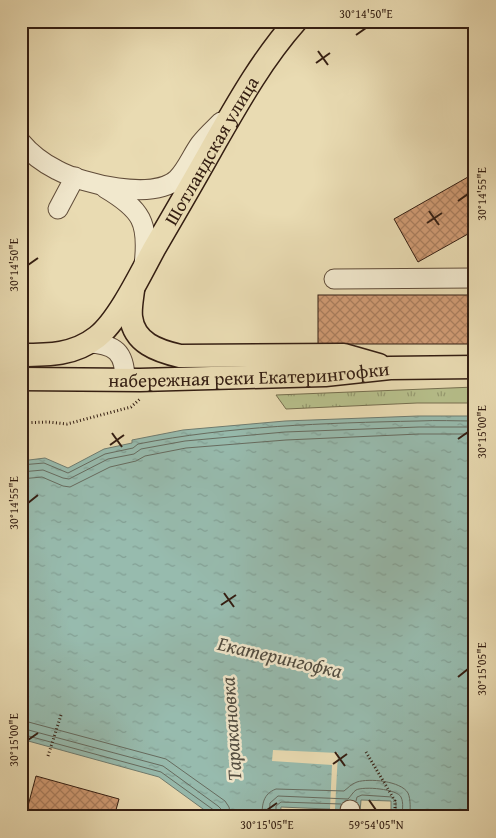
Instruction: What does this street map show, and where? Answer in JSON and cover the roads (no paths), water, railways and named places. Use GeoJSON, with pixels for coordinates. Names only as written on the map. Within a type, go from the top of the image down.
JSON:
{"type":"FeatureCollection","features":[{"type":"Feature","properties":{"kind":"main road","name":"Шотландская улица"},"geometry":{"type":"LineString","coordinates":[[21,355],[55,355],[76,349],[106,330],[236,107],[276,44],[296,21]]}},
{"type":"Feature","properties":{"kind":"main road"},"geometry":{"type":"LineString","coordinates":[[138,277],[131,315],[133,324],[146,344],[160,351],[180,356],[344,355],[390,368]]}},
{"type":"Feature","properties":{"kind":"main road","name":"набережная реки Екатерингофки"},"geometry":{"type":"LineString","coordinates":[[21,379],[125,380],[325,375],[390,368],[475,367]]}},
{"type":"Feature","properties":{"kind":"street"},"geometry":{"type":"LineString","coordinates":[[23,146],[38,159],[58,171],[76,178],[102,186],[146,190],[166,186],[177,179],[201,143],[236,107]]}},
{"type":"Feature","properties":{"kind":"street"},"geometry":{"type":"LineString","coordinates":[[58,209],[76,178]]}},
{"type":"Feature","properties":{"kind":"street"},"geometry":{"type":"LineString","coordinates":[[102,186],[122,198],[136,210],[142,222],[146,244],[138,277]]}},
{"type":"Feature","properties":{"kind":"street"},"geometry":{"type":"LineString","coordinates":[[334,279],[475,278]]}},
{"type":"Feature","properties":{"kind":"street"},"geometry":{"type":"LineString","coordinates":[[88,343],[104,344],[114,349],[122,358],[125,380]]}},
{"type":"Feature","properties":{"kind":"water"},"geometry":{"type":"Polygon","coordinates":[[[475,416],[475,817],[391,816],[391,801],[361,800],[360,812],[281,807],[280,817],[214,817],[159,777],[21,739],[21,461],[45,458],[68,468],[104,449],[132,443],[132,440],[183,430],[285,421],[475,416]]]}},
{"type":"Feature","properties":{"kind":"water label","name":"Екатерингофка"},"geometry":{"type":"Point","coordinates":[280,657]}},
{"type":"Feature","properties":{"kind":"water label","name":"Таракановка"},"geometry":{"type":"Point","coordinates":[231,729]}}]}
